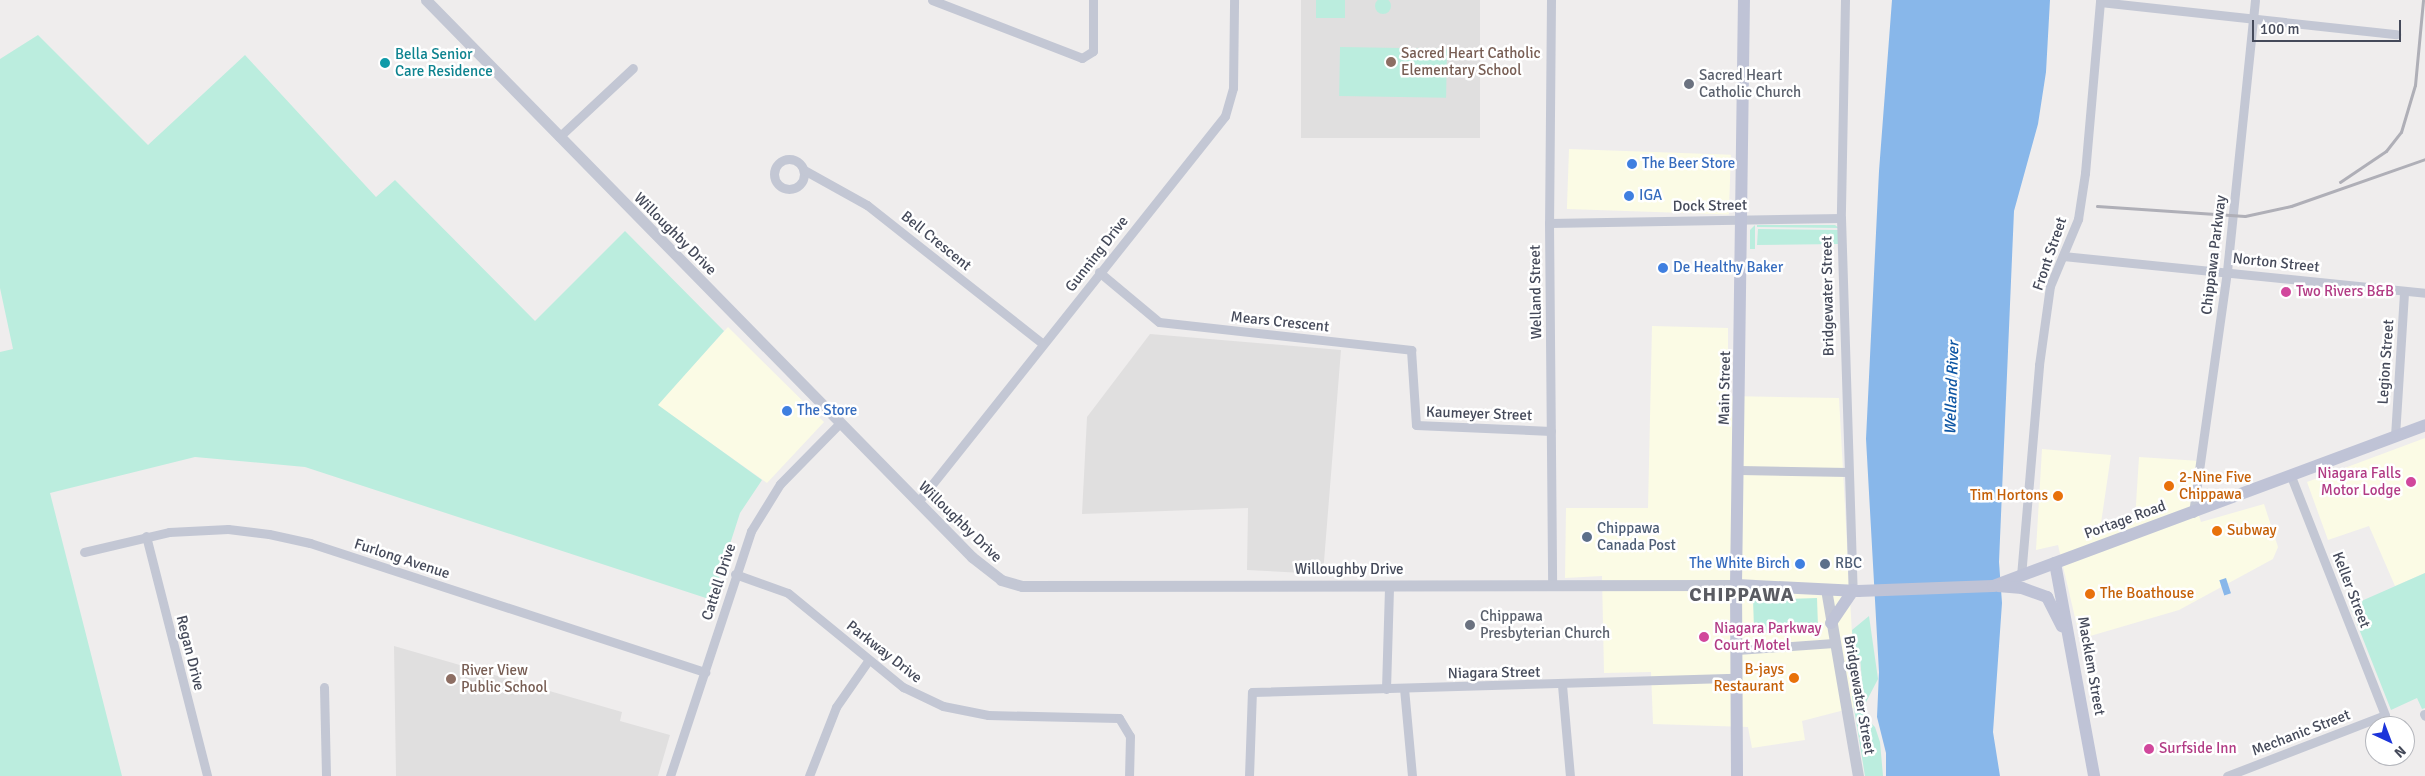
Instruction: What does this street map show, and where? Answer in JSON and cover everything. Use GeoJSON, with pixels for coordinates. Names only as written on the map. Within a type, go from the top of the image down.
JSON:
{"type":"FeatureCollection","features":[{"type":"Feature","properties":{"kind":"main road","name":"Main Street"},"geometry":{"type":"LineString","coordinates":[[1738,776],[1736,585],[1740,470],[1744,0]]}},
{"type":"Feature","properties":{"kind":"main road","name":"Portage Road"},"geometry":{"type":"LineString","coordinates":[[1736,585],[1856,590],[1993,586],[2021,582],[2055,563],[2425,425]]}},
{"type":"Feature","properties":{"kind":"main road","name":"Macklem Street"},"geometry":{"type":"LineString","coordinates":[[2055,563],[2094,776]]}},
{"type":"Feature","properties":{"kind":"main road"},"geometry":{"type":"LineString","coordinates":[[2021,582],[2047,597],[2058,615],[2074,659]]}},
{"type":"Feature","properties":{"kind":"main road"},"geometry":{"type":"LineString","coordinates":[[1831,623],[1856,590]]}},
{"type":"Feature","properties":{"kind":"street","name":"Willoughby Drive"},"geometry":{"type":"LineString","coordinates":[[426,0],[840,423],[992,575],[1022,586],[1552,583],[1736,585]]}},
{"type":"Feature","properties":{"kind":"street"},"geometry":{"type":"LineString","coordinates":[[932,0],[1082,58],[1093,51],[1093,0]]}},
{"type":"Feature","properties":{"kind":"street","name":"Gunning Drive"},"geometry":{"type":"LineString","coordinates":[[918,502],[1230,108],[1233,88],[1234,0]]}},
{"type":"Feature","properties":{"kind":"street","name":"Welland Street"},"geometry":{"type":"LineString","coordinates":[[1552,0],[1549,223],[1552,583]]}},
{"type":"Feature","properties":{"kind":"street","name":"Bridgewater Street"},"geometry":{"type":"LineString","coordinates":[[1845,0],[1841,218],[1847,472],[1856,590]]}},
{"type":"Feature","properties":{"kind":"street","name":"Chippawa Parkway"},"geometry":{"type":"LineString","coordinates":[[2193,513],[2227,272],[2255,0]]}},
{"type":"Feature","properties":{"kind":"street"},"geometry":{"type":"LineString","coordinates":[[2100,1],[2254,20],[2396,34]]}},
{"type":"Feature","properties":{"kind":"street","name":"Front Street"},"geometry":{"type":"LineString","coordinates":[[2021,582],[2039,365],[2050,286],[2078,219],[2085,173],[2100,1]]}},
{"type":"Feature","properties":{"kind":"street"},"geometry":{"type":"LineString","coordinates":[[559,137],[633,68]]}},
{"type":"Feature","properties":{"kind":"street","name":"Bell Crescent"},"geometry":{"type":"LineString","coordinates":[[804,170],[867,205],[1043,344]]}},
{"type":"Feature","properties":{"kind":"street","name":"Dock Street"},"geometry":{"type":"LineString","coordinates":[[1549,223],[1841,218]]}},
{"type":"Feature","properties":{"kind":"street","name":"Norton Street"},"geometry":{"type":"LineString","coordinates":[[2064,256],[2425,293]]}},
{"type":"Feature","properties":{"kind":"street","name":"Mears Crescent"},"geometry":{"type":"LineString","coordinates":[[1099,272],[1160,322],[1411,350],[1415,415]]}},
{"type":"Feature","properties":{"kind":"street","name":"Legion Street"},"geometry":{"type":"LineString","coordinates":[[2394,436],[2404,291]]}},
{"type":"Feature","properties":{"kind":"street","name":"Kaumeyer Street"},"geometry":{"type":"LineString","coordinates":[[1415,415],[1416,425],[1551,431]]}},
{"type":"Feature","properties":{"kind":"street","name":"Cattell Drive"},"geometry":{"type":"LineString","coordinates":[[670,776],[735,574],[751,531],[773,494],[840,423]]}},
{"type":"Feature","properties":{"kind":"street"},"geometry":{"type":"LineString","coordinates":[[1740,470],[1847,472]]}},
{"type":"Feature","properties":{"kind":"street","name":"Keller Street"},"geometry":{"type":"LineString","coordinates":[[2291,476],[2385,715]]}},
{"type":"Feature","properties":{"kind":"street","name":"Furlong Avenue"},"geometry":{"type":"LineString","coordinates":[[84,552],[146,536],[228,529],[290,538],[704,672]]}},
{"type":"Feature","properties":{"kind":"street","name":"Regan Drive"},"geometry":{"type":"LineString","coordinates":[[146,536],[207,776]]}},
{"type":"Feature","properties":{"kind":"street","name":"Parkway Drive"},"geometry":{"type":"LineString","coordinates":[[735,574],[792,595],[868,661],[916,695],[960,712],[1118,718],[1130,736],[1129,776]]}},
{"type":"Feature","properties":{"kind":"street"},"geometry":{"type":"LineString","coordinates":[[1386,689],[1389,585]]}},
{"type":"Feature","properties":{"kind":"street","name":"Bridgewater Street"},"geometry":{"type":"LineString","coordinates":[[1826,589],[1858,776]]}},
{"type":"Feature","properties":{"kind":"street"},"geometry":{"type":"LineString","coordinates":[[1737,650],[1834,643]]}},
{"type":"Feature","properties":{"kind":"street"},"geometry":{"type":"LineString","coordinates":[[809,776],[836,707],[868,661]]}},
{"type":"Feature","properties":{"kind":"street","name":"Niagara Street"},"geometry":{"type":"LineString","coordinates":[[1249,776],[1252,692],[1562,685],[1736,678]]}},
{"type":"Feature","properties":{"kind":"street"},"geometry":{"type":"LineString","coordinates":[[1562,685],[1570,776]]}},
{"type":"Feature","properties":{"kind":"street"},"geometry":{"type":"LineString","coordinates":[[324,688],[326,776]]}},
{"type":"Feature","properties":{"kind":"street"},"geometry":{"type":"LineString","coordinates":[[1404,688],[1412,776]]}},
{"type":"Feature","properties":{"kind":"street","name":"Mechanic Street"},"geometry":{"type":"LineString","coordinates":[[2227,776],[2385,715]]}},
{"type":"Feature","properties":{"kind":"shaded area","name":"Sacred Heart Catholic Elementary School"},"geometry":{"type":"Polygon","coordinates":[[[1301,0],[1480,0],[1480,138],[1301,138],[1301,0]]]}},
{"type":"Feature","properties":{"kind":"shaded area"},"geometry":{"type":"Polygon","coordinates":[[[1569,149],[1731,155],[1729,215],[1567,209],[1569,149]]]}},
{"type":"Feature","properties":{"kind":"shaded area"},"geometry":{"type":"Polygon","coordinates":[[[1652,326],[1728,328],[1728,396],[1839,398],[1856,707],[1802,721],[1805,740],[1752,748],[1748,727],[1653,724],[1651,672],[1604,673],[1602,576],[1565,578],[1566,508],[1648,508],[1652,326]]]}},
{"type":"Feature","properties":{"kind":"shaded area"},"geometry":{"type":"Polygon","coordinates":[[[728,327],[824,422],[767,483],[657,405],[728,327]]]}},
{"type":"Feature","properties":{"kind":"shaded area"},"geometry":{"type":"Polygon","coordinates":[[[1150,334],[1341,350],[1323,574],[1247,570],[1248,508],[1082,514],[1087,417],[1150,334]]]}},
{"type":"Feature","properties":{"kind":"shaded area"},"geometry":{"type":"Polygon","coordinates":[[[2425,438],[2425,573],[2395,586],[2369,526],[2328,540],[2307,482],[2425,438]]]}},
{"type":"Feature","properties":{"kind":"shaded area"},"geometry":{"type":"Polygon","coordinates":[[[2042,449],[2111,455],[2100,530],[2135,520],[2139,457],[2200,461],[2194,500],[2201,522],[2264,504],[2278,547],[2273,559],[2179,610],[2080,639],[2058,545],[2036,550],[2042,449]]]}},
{"type":"Feature","properties":{"kind":"shaded area","name":"River View Public School"},"geometry":{"type":"Polygon","coordinates":[[[394,646],[622,712],[620,721],[670,735],[658,776],[396,776],[394,646]]]}},
{"type":"Feature","properties":{"kind":"green space"},"geometry":{"type":"Polygon","coordinates":[[[1383,-2],[1391,6],[1383,14],[1375,6],[1383,-2]]]}},
{"type":"Feature","properties":{"kind":"green space"},"geometry":{"type":"Polygon","coordinates":[[[1316,0],[1345,0],[1345,18],[1316,18],[1316,0]]]}},
{"type":"Feature","properties":{"kind":"green space"},"geometry":{"type":"Polygon","coordinates":[[[38,35],[148,145],[245,55],[376,197],[395,180],[535,321],[625,231],[724,331],[658,405],[762,480],[740,513],[712,600],[305,467],[195,457],[50,493],[122,776],[0,776],[0,352],[13,349],[0,288],[0,59],[38,35]]]}},
{"type":"Feature","properties":{"kind":"green space"},"geometry":{"type":"Polygon","coordinates":[[[1340,47],[1447,49],[1446,98],[1339,96],[1340,47]]]}},
{"type":"Feature","properties":{"kind":"green space"},"geometry":{"type":"Polygon","coordinates":[[[1755,225],[1755,249],[1750,249],[1750,230],[1755,225]]]}},
{"type":"Feature","properties":{"kind":"green space"},"geometry":{"type":"Polygon","coordinates":[[[1757,225],[1835,225],[1839,228],[1757,227],[1757,225]]]}},
{"type":"Feature","properties":{"kind":"green space"},"geometry":{"type":"Polygon","coordinates":[[[1758,229],[1840,230],[1839,244],[1757,245],[1758,229]]]}},
{"type":"Feature","properties":{"kind":"green space"},"geometry":{"type":"Polygon","coordinates":[[[2425,573],[2425,708],[2422,709],[2417,698],[2391,710],[2350,606],[2425,573]]]}},
{"type":"Feature","properties":{"kind":"green space"},"geometry":{"type":"Polygon","coordinates":[[[1817,598],[1818,631],[1754,633],[1753,600],[1817,598]]]}},
{"type":"Feature","properties":{"kind":"green space"},"geometry":{"type":"Polygon","coordinates":[[[1869,616],[1878,679],[1865,704],[1865,717],[1875,727],[1880,742],[1883,776],[1865,776],[1852,696],[1863,693],[1860,657],[1846,655],[1854,654],[1852,630],[1869,616]]]}},
{"type":"Feature","properties":{"kind":"water","name":"Welland River"},"geometry":{"type":"Polygon","coordinates":[[[1892,0],[2050,0],[2046,72],[2038,124],[2014,211],[1999,562],[2002,603],[1993,732],[2000,776],[1886,776],[1886,753],[1877,717],[1879,672],[1866,439],[1879,171],[1892,0]]]}},
{"type":"Feature","properties":{"kind":"water"},"geometry":{"type":"Polygon","coordinates":[[[2226,578],[2231,593],[2224,595],[2219,580],[2226,578]]]}},
{"type":"Feature","properties":{"kind":"railway"},"geometry":{"type":"LineString","coordinates":[[2340,182],[2386,151],[2401,132],[2415,85],[2423,0]]}},
{"type":"Feature","properties":{"kind":"railway"},"geometry":{"type":"LineString","coordinates":[[2097,206],[2245,216],[2291,206],[2425,159]]}},
{"type":"Feature","properties":{"kind":"place","name":"Sacred Heart Catholic Elementary School"},"geometry":{"type":"Point","coordinates":[1391,62]}},
{"type":"Feature","properties":{"kind":"place","name":"Bella Senior Care Residence"},"geometry":{"type":"Point","coordinates":[385,63]}},
{"type":"Feature","properties":{"kind":"place","name":"Sacred Heart Catholic Church"},"geometry":{"type":"Point","coordinates":[1689,84]}},
{"type":"Feature","properties":{"kind":"place","name":"The Beer Store"},"geometry":{"type":"Point","coordinates":[1632,164]}},
{"type":"Feature","properties":{"kind":"place","name":"IGA"},"geometry":{"type":"Point","coordinates":[1629,196]}},
{"type":"Feature","properties":{"kind":"place","name":"De Healthy Baker"},"geometry":{"type":"Point","coordinates":[1663,268]}},
{"type":"Feature","properties":{"kind":"place","name":"Two Rivers B&B"},"geometry":{"type":"Point","coordinates":[2286,292]}},
{"type":"Feature","properties":{"kind":"place","name":"The Store"},"geometry":{"type":"Point","coordinates":[787,411]}},
{"type":"Feature","properties":{"kind":"place","name":"Niagara Falls Motor Lodge"},"geometry":{"type":"Point","coordinates":[2411,482]}},
{"type":"Feature","properties":{"kind":"place","name":"2-Nine Five Chippawa"},"geometry":{"type":"Point","coordinates":[2169,486]}},
{"type":"Feature","properties":{"kind":"place","name":"Tim Hortons"},"geometry":{"type":"Point","coordinates":[2058,496]}},
{"type":"Feature","properties":{"kind":"place","name":"Subway"},"geometry":{"type":"Point","coordinates":[2217,531]}},
{"type":"Feature","properties":{"kind":"place","name":"Chippawa Canada Post"},"geometry":{"type":"Point","coordinates":[1587,537]}},
{"type":"Feature","properties":{"kind":"place","name":"The White Birch"},"geometry":{"type":"Point","coordinates":[1800,564]}},
{"type":"Feature","properties":{"kind":"place","name":"RBC"},"geometry":{"type":"Point","coordinates":[1825,564]}},
{"type":"Feature","properties":{"kind":"place","name":"The Boathouse"},"geometry":{"type":"Point","coordinates":[2090,594]}},
{"type":"Feature","properties":{"kind":"place","name":"Chippawa Presbyterian Church"},"geometry":{"type":"Point","coordinates":[1470,625]}},
{"type":"Feature","properties":{"kind":"place","name":"Niagara Parkway Court Motel"},"geometry":{"type":"Point","coordinates":[1704,637]}},
{"type":"Feature","properties":{"kind":"place","name":"B-jays Restaurant"},"geometry":{"type":"Point","coordinates":[1794,678]}},
{"type":"Feature","properties":{"kind":"place","name":"River View Public School"},"geometry":{"type":"Point","coordinates":[451,679]}},
{"type":"Feature","properties":{"kind":"place","name":"Surfside Inn"},"geometry":{"type":"Point","coordinates":[2149,749]}},
{"type":"Feature","properties":{"kind":"district","name":"CHIPPAWA"},"geometry":{"type":"Point","coordinates":[1742,594]}}]}
